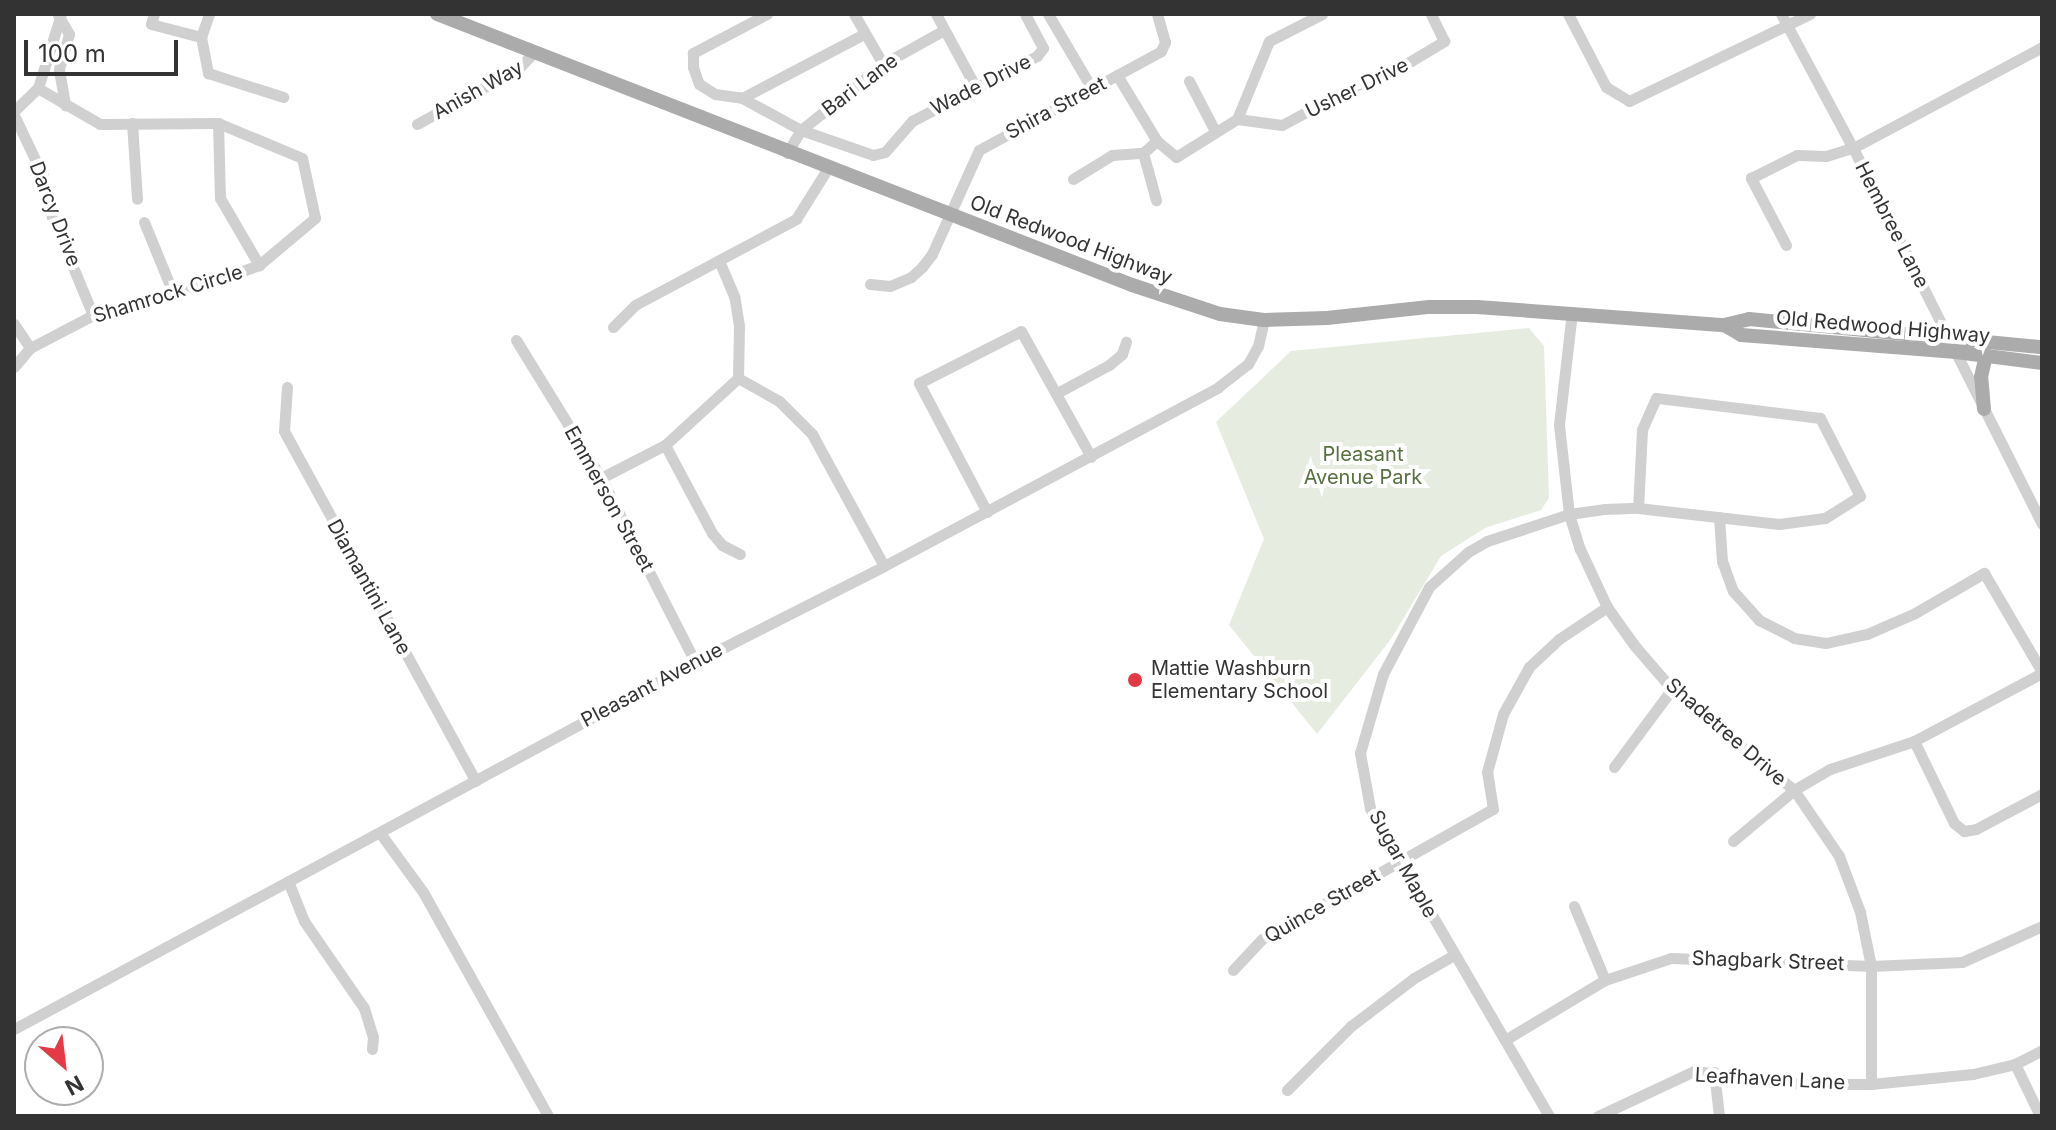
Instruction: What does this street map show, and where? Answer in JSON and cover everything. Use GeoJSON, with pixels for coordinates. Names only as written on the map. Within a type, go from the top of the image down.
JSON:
{"type":"FeatureCollection","features":[{"type":"Feature","properties":{"kind":"main road","name":"Old Redwood Highway"},"geometry":{"type":"LineString","coordinates":[[437,14],[787,153],[1176,302],[1264,320],[1327,318],[1429,307],[1572,312],[1724,325],[1749,319],[2042,347]]}},
{"type":"Feature","properties":{"kind":"main road","name":"Old Redwood Highway"},"geometry":{"type":"LineString","coordinates":[[1724,325],[1741,335],[1956,352],[2042,363]]}},
{"type":"Feature","properties":{"kind":"main road"},"geometry":{"type":"LineString","coordinates":[[1984,409],[1981,377],[1986,356]]}},
{"type":"Feature","properties":{"kind":"street"},"geometry":{"type":"LineString","coordinates":[[154,14],[151,24],[201,37]]}},
{"type":"Feature","properties":{"kind":"street"},"geometry":{"type":"LineString","coordinates":[[209,14],[201,37],[208,73],[283,97]]}},
{"type":"Feature","properties":{"kind":"street","name":"Wade Drive"},"geometry":{"type":"LineString","coordinates":[[767,14],[693,53],[699,84],[715,94],[742,98],[801,130],[861,153],[885,152],[912,121],[975,86],[1028,63],[1043,48],[1025,14]]}},
{"type":"Feature","properties":{"kind":"street"},"geometry":{"type":"LineString","coordinates":[[854,14],[883,64]]}},
{"type":"Feature","properties":{"kind":"street"},"geometry":{"type":"LineString","coordinates":[[936,14],[975,86]]}},
{"type":"Feature","properties":{"kind":"street"},"geometry":{"type":"LineString","coordinates":[[1048,14],[1091,87]]}},
{"type":"Feature","properties":{"kind":"street","name":"Shira Street"},"geometry":{"type":"LineString","coordinates":[[870,284],[890,286],[911,277],[922,267],[932,254],[979,150],[1161,51],[1165,42],[1157,14]]}},
{"type":"Feature","properties":{"kind":"street"},"geometry":{"type":"LineString","coordinates":[[1117,75],[1157,141],[1176,157],[1237,119],[1269,41],[1322,14]]}},
{"type":"Feature","properties":{"kind":"street","name":"Usher Drive"},"geometry":{"type":"LineString","coordinates":[[1237,119],[1282,125],[1351,88],[1411,61],[1444,41],[1431,14]]}},
{"type":"Feature","properties":{"kind":"street"},"geometry":{"type":"LineString","coordinates":[[1568,14],[1606,87],[1629,101],[1810,14]]}},
{"type":"Feature","properties":{"kind":"street","name":"Hembree Lane"},"geometry":{"type":"LineString","coordinates":[[1781,14],[1853,148],[2042,524]]}},
{"type":"Feature","properties":{"kind":"street"},"geometry":{"type":"LineString","coordinates":[[14,113],[38,88],[59,15]]}},
{"type":"Feature","properties":{"kind":"street"},"geometry":{"type":"LineString","coordinates":[[59,15],[69,34],[59,70],[65,105]]}},
{"type":"Feature","properties":{"kind":"street","name":"Bari Lane"},"geometry":{"type":"LineString","coordinates":[[787,153],[801,130],[883,64],[944,30]]}},
{"type":"Feature","properties":{"kind":"street"},"geometry":{"type":"LineString","coordinates":[[742,98],[864,34]]}},
{"type":"Feature","properties":{"kind":"street"},"geometry":{"type":"LineString","coordinates":[[1786,245],[1751,178],[1797,155],[1826,156],[1853,148],[2042,47]]}},
{"type":"Feature","properties":{"kind":"street","name":"Anish Way"},"geometry":{"type":"LineString","coordinates":[[417,124],[519,68],[534,52]]}},
{"type":"Feature","properties":{"kind":"street"},"geometry":{"type":"LineString","coordinates":[[1189,81],[1215,131]]}},
{"type":"Feature","properties":{"kind":"street","name":"Shamrock Circle"},"geometry":{"type":"LineString","coordinates":[[14,367],[30,348],[93,315],[174,295],[259,265],[315,218],[302,158],[218,123],[100,124],[38,88]]}},
{"type":"Feature","properties":{"kind":"street","name":"Darcy Drive"},"geometry":{"type":"LineString","coordinates":[[14,113],[43,176],[52,217],[93,315]]}},
{"type":"Feature","properties":{"kind":"street"},"geometry":{"type":"LineString","coordinates":[[132,123],[137,199]]}},
{"type":"Feature","properties":{"kind":"street"},"geometry":{"type":"LineString","coordinates":[[218,123],[220,198],[259,265]]}},
{"type":"Feature","properties":{"kind":"street"},"geometry":{"type":"LineString","coordinates":[[1073,179],[1112,155],[1143,153],[1157,141]]}},
{"type":"Feature","properties":{"kind":"street"},"geometry":{"type":"LineString","coordinates":[[1143,153],[1156,200]]}},
{"type":"Feature","properties":{"kind":"street"},"geometry":{"type":"LineString","coordinates":[[613,327],[635,305],[796,219],[828,168]]}},
{"type":"Feature","properties":{"kind":"street"},"geometry":{"type":"LineString","coordinates":[[144,222],[174,295]]}},
{"type":"Feature","properties":{"kind":"street"},"geometry":{"type":"LineString","coordinates":[[601,478],[665,445],[738,378],[739,326],[734,296],[719,261]]}},
{"type":"Feature","properties":{"kind":"street","name":"Shadetree Drive"},"geometry":{"type":"LineString","coordinates":[[1572,312],[1559,425],[1569,514],[1580,549],[1607,607],[1672,689],[1794,790],[1819,822],[1845,870],[1860,912],[1871,966],[1871,1084]]}},
{"type":"Feature","properties":{"kind":"street","name":"Pleasant Avenue"},"geometry":{"type":"LineString","coordinates":[[14,1029],[695,662],[1091,457],[1237,375],[1258,346],[1264,320]]}},
{"type":"Feature","properties":{"kind":"street"},"geometry":{"type":"LineString","coordinates":[[14,324],[30,348]]}},
{"type":"Feature","properties":{"kind":"street"},"geometry":{"type":"LineString","coordinates":[[987,512],[919,383],[1021,331],[1091,457]]}},
{"type":"Feature","properties":{"kind":"street","name":"Emmerson Street"},"geometry":{"type":"LineString","coordinates":[[516,340],[601,478],[695,662]]}},
{"type":"Feature","properties":{"kind":"street"},"geometry":{"type":"LineString","coordinates":[[1057,393],[1109,365],[1122,354],[1126,342]]}},
{"type":"Feature","properties":{"kind":"street"},"geometry":{"type":"LineString","coordinates":[[738,378],[779,401],[812,434],[884,566]]}},
{"type":"Feature","properties":{"kind":"street","name":"Diamantini Lane"},"geometry":{"type":"LineString","coordinates":[[287,387],[284,431],[476,781]]}},
{"type":"Feature","properties":{"kind":"street","name":"Sugar Maple"},"geometry":{"type":"LineString","coordinates":[[1549,1116],[1370,808],[1360,753],[1383,674],[1429,587],[1468,552],[1487,541],[1569,514],[1638,508],[1779,524],[1825,518],[1860,496],[1820,418],[1656,398],[1642,430],[1638,508]]}},
{"type":"Feature","properties":{"kind":"street"},"geometry":{"type":"LineString","coordinates":[[665,445],[712,533],[722,545],[740,554]]}},
{"type":"Feature","properties":{"kind":"street"},"geometry":{"type":"LineString","coordinates":[[1719,517],[1722,561],[1733,591],[1759,620],[1794,638],[1826,643],[1867,634],[1915,613],[1984,573],[2042,672],[1914,741],[1830,769],[1794,790],[1733,841]]}},
{"type":"Feature","properties":{"kind":"street","name":"Quince Street"},"geometry":{"type":"LineString","coordinates":[[1233,970],[1262,939],[1493,809],[1487,772],[1503,714],[1529,667],[1559,639],[1607,607]]}},
{"type":"Feature","properties":{"kind":"street"},"geometry":{"type":"LineString","coordinates":[[1614,767],[1672,689]]}},
{"type":"Feature","properties":{"kind":"street"},"geometry":{"type":"LineString","coordinates":[[1914,741],[1954,823],[1964,831],[1976,829],[2042,794]]}},
{"type":"Feature","properties":{"kind":"street"},"geometry":{"type":"LineString","coordinates":[[380,833],[423,892],[548,1116]]}},
{"type":"Feature","properties":{"kind":"street"},"geometry":{"type":"LineString","coordinates":[[288,881],[304,921],[364,1008],[373,1037],[372,1049]]}},
{"type":"Feature","properties":{"kind":"street"},"geometry":{"type":"LineString","coordinates":[[1574,906],[1605,980]]}},
{"type":"Feature","properties":{"kind":"street","name":"Shagbark Street"},"geometry":{"type":"LineString","coordinates":[[1505,1040],[1605,980],[1671,958],[1871,966],[1962,962],[2042,926]]}},
{"type":"Feature","properties":{"kind":"street"},"geometry":{"type":"LineString","coordinates":[[1287,1090],[1351,1026],[1414,978],[1454,955]]}},
{"type":"Feature","properties":{"kind":"street","name":"Leafhaven Lane"},"geometry":{"type":"LineString","coordinates":[[1598,1116],[1671,1079],[1694,1071],[1801,1084],[1871,1084],[1973,1074],[2015,1064],[2042,1050]]}},
{"type":"Feature","properties":{"kind":"street"},"geometry":{"type":"LineString","coordinates":[[2015,1064],[2040,1116]]}},
{"type":"Feature","properties":{"kind":"street"},"geometry":{"type":"LineString","coordinates":[[1714,1072],[1719,1116]]}},
{"type":"Feature","properties":{"kind":"green space","name":"Pleasant Avenue Park"},"geometry":{"type":"Polygon","coordinates":[[[1529,328],[1544,346],[1549,498],[1541,510],[1485,528],[1441,556],[1391,639],[1317,734],[1229,625],[1264,539],[1216,422],[1291,351],[1529,328]]]}},
{"type":"Feature","properties":{"kind":"place","name":"Mattie Washburn Elementary School"},"geometry":{"type":"Point","coordinates":[1135,680]}}]}
